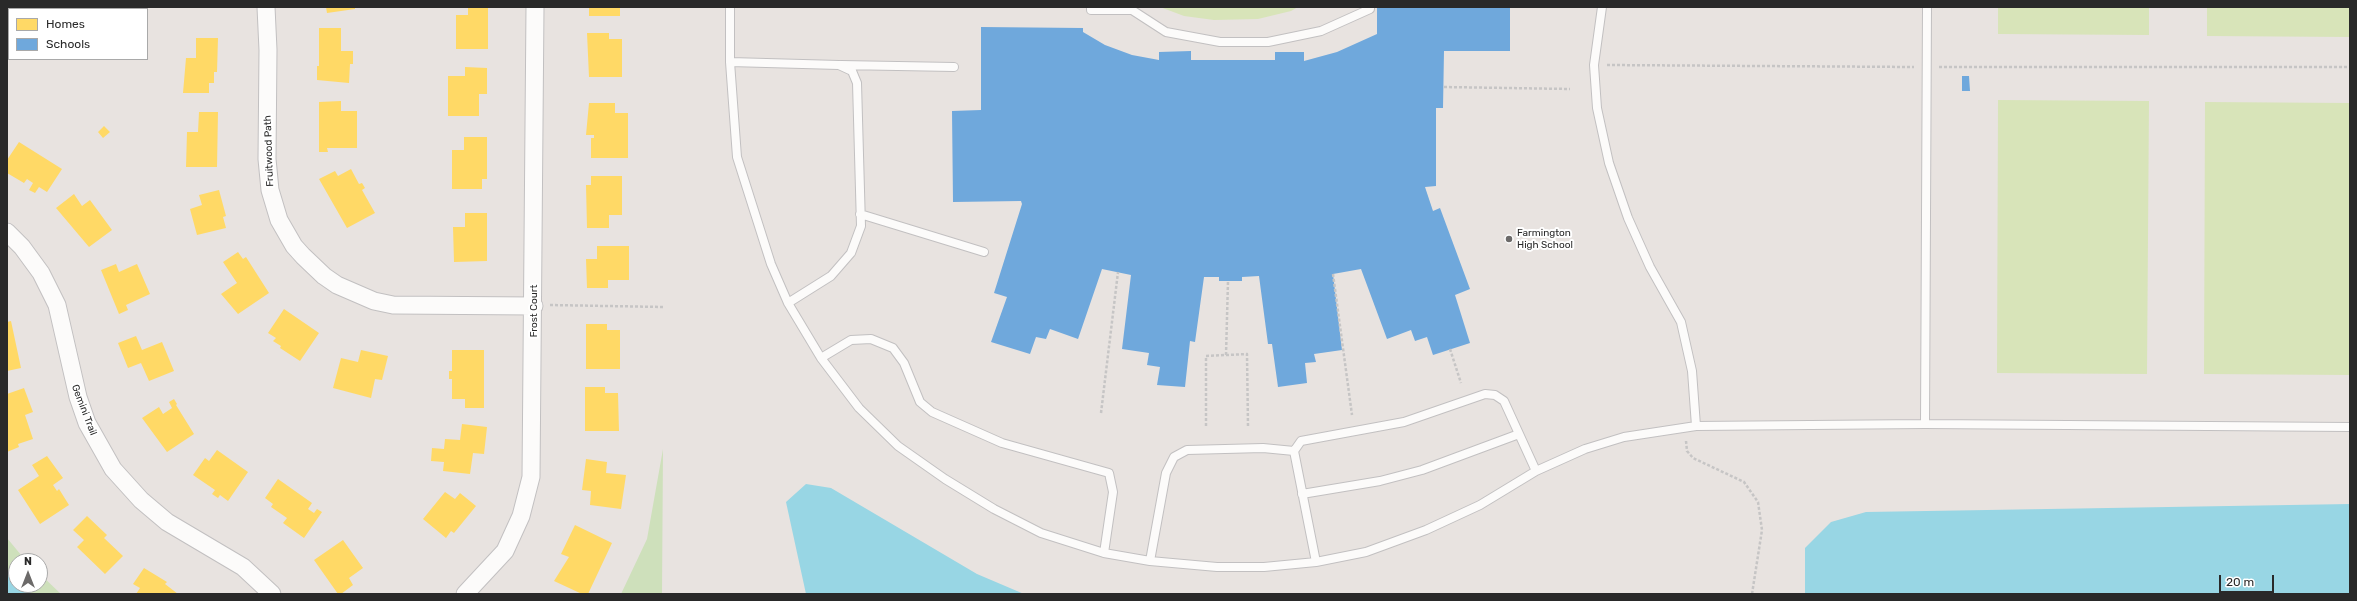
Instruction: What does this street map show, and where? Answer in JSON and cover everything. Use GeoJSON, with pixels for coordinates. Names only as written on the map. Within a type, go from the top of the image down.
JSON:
{"type":"FeatureCollection","features":[{"type":"Feature","properties":{"kind":"street","name":"Fruitwood Path"},"geometry":{"type":"LineString","coordinates":[[266,7],[268,50],[267,159],[270,190],[280,220],[303,256],[324,276],[337,285],[374,301],[393,304],[534,306]]}},
{"type":"Feature","properties":{"kind":"street","name":"Frost Court"},"geometry":{"type":"LineString","coordinates":[[465,594],[505,551],[522,516],[528,494],[533,460],[535,7]]}},
{"type":"Feature","properties":{"kind":"street","name":"Gemini Trail"},"geometry":{"type":"LineString","coordinates":[[7,232],[22,247],[41,273],[57,305],[78,397],[87,423],[113,469],[141,500],[167,522],[237,563],[255,576],[272,594]]}},
{"type":"Feature","properties":{"kind":"lane"},"geometry":{"type":"LineString","coordinates":[[730,7],[730,62],[737,157],[759,231],[788,303],[821,358],[859,408],[898,446],[939,475],[994,509],[1041,533],[1104,553],[1150,561],[1217,567],[1264,567],[1316,562],[1366,552],[1426,530],[1480,505],[1536,471],[1585,449],[1624,437],[1696,426],[1925,424],[2350,426]]}},
{"type":"Feature","properties":{"kind":"lane"},"geometry":{"type":"LineString","coordinates":[[1090,7],[1091,10],[1132,10],[1166,32],[1220,42],[1268,42],[1321,31],[1370,9],[1370,7]]}},
{"type":"Feature","properties":{"kind":"lane"},"geometry":{"type":"LineString","coordinates":[[1602,7],[1594,65],[1597,108],[1609,162],[1628,218],[1644,253],[1681,322],[1692,371],[1696,426]]}},
{"type":"Feature","properties":{"kind":"lane"},"geometry":{"type":"LineString","coordinates":[[1925,424],[1927,7]]}},
{"type":"Feature","properties":{"kind":"lane"},"geometry":{"type":"LineString","coordinates":[[730,62],[954,67]]}},
{"type":"Feature","properties":{"kind":"lane"},"geometry":{"type":"LineString","coordinates":[[788,303],[831,276],[851,252],[861,226],[857,83],[852,71],[839,65]]}},
{"type":"Feature","properties":{"kind":"lane"},"geometry":{"type":"LineString","coordinates":[[860,214],[984,252]]}},
{"type":"Feature","properties":{"kind":"lane"},"geometry":{"type":"LineString","coordinates":[[821,358],[851,340],[871,339],[893,348],[904,363],[920,402],[932,412],[1002,443],[1109,473],[1113,492],[1104,553]]}},
{"type":"Feature","properties":{"kind":"lane"},"geometry":{"type":"LineString","coordinates":[[1316,562],[1294,451],[1301,441],[1404,422],[1485,394],[1495,394],[1504,401],[1536,471]]}},
{"type":"Feature","properties":{"kind":"lane"},"geometry":{"type":"LineString","coordinates":[[1302,494],[1380,481],[1422,470],[1519,434]]}},
{"type":"Feature","properties":{"kind":"lane"},"geometry":{"type":"LineString","coordinates":[[1150,561],[1166,473],[1174,456],[1187,450],[1263,448],[1294,451]]}},
{"type":"Feature","properties":{"kind":"path"},"geometry":{"type":"LineString","coordinates":[[1594,65],[2350,67]]}},
{"type":"Feature","properties":{"kind":"path"},"geometry":{"type":"LineString","coordinates":[[1444,87],[1570,89]]}},
{"type":"Feature","properties":{"kind":"path"},"geometry":{"type":"LineString","coordinates":[[1101,413],[1118,272]]}},
{"type":"Feature","properties":{"kind":"path"},"geometry":{"type":"LineString","coordinates":[[1333,274],[1352,415]]}},
{"type":"Feature","properties":{"kind":"path"},"geometry":{"type":"LineString","coordinates":[[1226,355],[1228,281]]}},
{"type":"Feature","properties":{"kind":"path"},"geometry":{"type":"LineString","coordinates":[[534,306],[664,307]]}},
{"type":"Feature","properties":{"kind":"path"},"geometry":{"type":"LineString","coordinates":[[1450,349],[1462,383]]}},
{"type":"Feature","properties":{"kind":"path"},"geometry":{"type":"LineString","coordinates":[[1206,426],[1206,356],[1247,354],[1248,426]]}},
{"type":"Feature","properties":{"kind":"path"},"geometry":{"type":"LineString","coordinates":[[1686,441],[1687,451],[1693,458],[1744,482],[1758,502],[1762,530],[1752,594]]}},
{"type":"Feature","properties":{"kind":"green space"},"geometry":{"type":"Polygon","coordinates":[[[1160,7],[1298,7],[1291,11],[1258,19],[1214,20],[1184,16],[1160,7]]]}},
{"type":"Feature","properties":{"kind":"green space"},"geometry":{"type":"Polygon","coordinates":[[[1998,7],[2149,7],[2149,35],[1998,34],[1998,7]]]}},
{"type":"Feature","properties":{"kind":"green space"},"geometry":{"type":"Polygon","coordinates":[[[2207,7],[2350,7],[2350,37],[2207,36],[2207,7]]]}},
{"type":"Feature","properties":{"kind":"green space"},"geometry":{"type":"Polygon","coordinates":[[[1998,100],[2149,101],[2147,374],[1997,373],[1998,100]]]}},
{"type":"Feature","properties":{"kind":"green space"},"geometry":{"type":"Polygon","coordinates":[[[2205,102],[2350,103],[2350,375],[2204,374],[2205,102]]]}},
{"type":"Feature","properties":{"kind":"green space"},"geometry":{"type":"Polygon","coordinates":[[[663,449],[662,594],[621,594],[647,539],[663,449]]]}},
{"type":"Feature","properties":{"kind":"green space"},"geometry":{"type":"Polygon","coordinates":[[[7,538],[19,553],[8,553],[8,571],[7,538]]]}},
{"type":"Feature","properties":{"kind":"green space"},"geometry":{"type":"Polygon","coordinates":[[[48,582],[61,594],[31,593],[48,593],[48,582]]]}},
{"type":"Feature","properties":{"kind":"water"},"geometry":{"type":"Polygon","coordinates":[[[806,484],[831,488],[977,574],[1024,594],[806,594],[786,502],[806,484]]]}},
{"type":"Feature","properties":{"kind":"water"},"geometry":{"type":"Polygon","coordinates":[[[2350,504],[2350,594],[1805,594],[1805,548],[1831,522],[1866,512],[2350,504]]]}},
{"type":"Feature","properties":{"kind":"water"},"geometry":{"type":"Polygon","coordinates":[[[7,570],[8,593],[32,594],[7,594],[7,570]]]}},
{"type":"Feature","properties":{"kind":"building: Homes"},"geometry":{"type":"Polygon","coordinates":[[[13,7],[48,7],[48,8],[13,7]]]}},
{"type":"Feature","properties":{"kind":"building: Homes"},"geometry":{"type":"Polygon","coordinates":[[[326,7],[355,7],[355,9],[327,13],[326,7]]]}},
{"type":"Feature","properties":{"kind":"building: Homes"},"geometry":{"type":"Polygon","coordinates":[[[468,7],[488,7],[488,49],[456,49],[456,15],[468,15],[468,7]]]}},
{"type":"Feature","properties":{"kind":"building: Homes"},"geometry":{"type":"Polygon","coordinates":[[[589,7],[620,7],[620,16],[589,16],[589,7]]]}},
{"type":"Feature","properties":{"kind":"building: Homes"},"geometry":{"type":"Polygon","coordinates":[[[319,28],[341,28],[341,51],[353,51],[353,64],[350,64],[349,83],[317,80],[317,66],[319,66],[319,28]]]}},
{"type":"Feature","properties":{"kind":"building: Homes"},"geometry":{"type":"Polygon","coordinates":[[[587,33],[609,33],[609,39],[622,39],[622,77],[589,77],[587,33]]]}},
{"type":"Feature","properties":{"kind":"building: Homes"},"geometry":{"type":"Polygon","coordinates":[[[196,38],[218,38],[217,72],[214,72],[214,83],[209,83],[209,93],[183,93],[186,58],[196,58],[196,38]]]}},
{"type":"Feature","properties":{"kind":"building: Homes"},"geometry":{"type":"Polygon","coordinates":[[[465,67],[487,68],[487,94],[479,94],[479,116],[448,116],[448,76],[465,76],[465,67]]]}},
{"type":"Feature","properties":{"kind":"building: Homes"},"geometry":{"type":"Polygon","coordinates":[[[341,101],[341,111],[357,111],[357,148],[327,148],[328,152],[319,152],[319,102],[341,101]]]}},
{"type":"Feature","properties":{"kind":"building: Homes"},"geometry":{"type":"Polygon","coordinates":[[[589,103],[615,103],[615,113],[628,113],[628,158],[591,158],[591,138],[594,138],[594,135],[586,135],[589,103]]]}},
{"type":"Feature","properties":{"kind":"building: Homes"},"geometry":{"type":"Polygon","coordinates":[[[199,112],[218,112],[217,167],[186,167],[187,132],[198,132],[199,112]]]}},
{"type":"Feature","properties":{"kind":"building: Homes"},"geometry":{"type":"Polygon","coordinates":[[[104,126],[110,132],[103,138],[98,132],[104,126]]]}},
{"type":"Feature","properties":{"kind":"building: Homes"},"geometry":{"type":"Polygon","coordinates":[[[464,137],[487,137],[487,179],[482,179],[482,189],[452,189],[452,150],[464,150],[464,137]]]}},
{"type":"Feature","properties":{"kind":"building: Homes"},"geometry":{"type":"Polygon","coordinates":[[[19,142],[62,169],[47,192],[39,187],[35,193],[29,190],[33,183],[27,179],[24,183],[7,173],[7,160],[19,142]]]}},
{"type":"Feature","properties":{"kind":"building: Homes"},"geometry":{"type":"Polygon","coordinates":[[[351,169],[359,184],[362,183],[365,188],[362,190],[375,213],[347,228],[319,179],[335,171],[338,176],[351,169]]]}},
{"type":"Feature","properties":{"kind":"building: Homes"},"geometry":{"type":"Polygon","coordinates":[[[591,176],[622,176],[622,215],[609,215],[609,228],[587,228],[586,185],[591,185],[591,176]]]}},
{"type":"Feature","properties":{"kind":"building: Homes"},"geometry":{"type":"Polygon","coordinates":[[[219,190],[226,216],[223,217],[226,228],[197,235],[190,209],[202,205],[199,195],[219,190]]]}},
{"type":"Feature","properties":{"kind":"building: Homes"},"geometry":{"type":"Polygon","coordinates":[[[74,194],[82,206],[90,200],[112,230],[89,247],[56,208],[74,194]]]}},
{"type":"Feature","properties":{"kind":"building: Homes"},"geometry":{"type":"Polygon","coordinates":[[[465,213],[487,213],[487,261],[454,262],[453,227],[465,227],[465,213]]]}},
{"type":"Feature","properties":{"kind":"building: Homes"},"geometry":{"type":"Polygon","coordinates":[[[597,246],[629,246],[629,280],[608,280],[608,288],[587,288],[586,259],[597,259],[597,246]]]}},
{"type":"Feature","properties":{"kind":"building: Homes"},"geometry":{"type":"Polygon","coordinates":[[[238,252],[243,259],[246,257],[269,293],[238,314],[221,294],[237,283],[223,262],[238,252]]]}},
{"type":"Feature","properties":{"kind":"building: Homes"},"geometry":{"type":"Polygon","coordinates":[[[116,264],[119,272],[137,264],[150,294],[126,305],[128,310],[119,314],[101,270],[116,264]]]}},
{"type":"Feature","properties":{"kind":"building: Homes"},"geometry":{"type":"Polygon","coordinates":[[[284,309],[319,333],[300,361],[280,348],[281,346],[273,341],[276,338],[268,333],[284,309]]]}},
{"type":"Feature","properties":{"kind":"building: Homes"},"geometry":{"type":"Polygon","coordinates":[[[11,321],[21,368],[7,371],[7,322],[11,321]]]}},
{"type":"Feature","properties":{"kind":"building: Homes"},"geometry":{"type":"Polygon","coordinates":[[[586,324],[607,324],[607,330],[620,330],[620,369],[586,369],[586,324]]]}},
{"type":"Feature","properties":{"kind":"building: Homes"},"geometry":{"type":"Polygon","coordinates":[[[136,336],[142,350],[162,342],[174,371],[149,381],[141,363],[128,368],[118,343],[136,336]]]}},
{"type":"Feature","properties":{"kind":"building: Homes"},"geometry":{"type":"Polygon","coordinates":[[[361,350],[388,356],[382,380],[375,379],[371,398],[333,388],[341,358],[358,362],[361,350]]]}},
{"type":"Feature","properties":{"kind":"building: Homes"},"geometry":{"type":"Polygon","coordinates":[[[452,350],[484,350],[484,408],[465,408],[465,399],[452,399],[452,379],[449,379],[449,371],[452,371],[452,350]]]}},
{"type":"Feature","properties":{"kind":"building: Homes"},"geometry":{"type":"Polygon","coordinates":[[[585,387],[605,387],[605,393],[618,393],[619,431],[585,431],[585,387]]]}},
{"type":"Feature","properties":{"kind":"building: Homes"},"geometry":{"type":"Polygon","coordinates":[[[24,388],[33,412],[25,415],[33,439],[18,444],[19,447],[7,452],[7,394],[24,388]]]}},
{"type":"Feature","properties":{"kind":"building: Homes"},"geometry":{"type":"Polygon","coordinates":[[[174,399],[177,404],[176,405],[194,434],[167,452],[142,418],[159,407],[163,414],[172,408],[169,402],[174,399]]]}},
{"type":"Feature","properties":{"kind":"building: Homes"},"geometry":{"type":"Polygon","coordinates":[[[462,424],[487,427],[484,454],[473,453],[470,474],[443,471],[444,462],[431,461],[432,448],[444,449],[445,439],[460,440],[462,424]]]}},
{"type":"Feature","properties":{"kind":"building: Homes"},"geometry":{"type":"Polygon","coordinates":[[[217,450],[248,472],[228,501],[220,495],[218,498],[212,494],[215,490],[193,475],[205,458],[209,461],[217,450]]]}},
{"type":"Feature","properties":{"kind":"building: Homes"},"geometry":{"type":"Polygon","coordinates":[[[47,456],[63,478],[53,485],[57,491],[59,489],[69,505],[40,524],[18,490],[39,476],[32,465],[47,456]]]}},
{"type":"Feature","properties":{"kind":"building: Homes"},"geometry":{"type":"Polygon","coordinates":[[[586,459],[607,462],[606,473],[626,475],[621,509],[590,505],[591,491],[582,490],[586,459]]]}},
{"type":"Feature","properties":{"kind":"building: Homes"},"geometry":{"type":"Polygon","coordinates":[[[278,479],[312,503],[308,509],[314,513],[317,509],[322,512],[304,538],[283,523],[287,518],[271,507],[273,504],[265,498],[278,479]]]}},
{"type":"Feature","properties":{"kind":"building: Homes"},"geometry":{"type":"Polygon","coordinates":[[[445,492],[455,499],[460,493],[476,506],[454,533],[451,531],[446,538],[423,519],[445,492]]]}},
{"type":"Feature","properties":{"kind":"building: Homes"},"geometry":{"type":"Polygon","coordinates":[[[87,516],[107,535],[104,538],[123,556],[105,574],[77,547],[84,540],[73,530],[87,516]]]}},
{"type":"Feature","properties":{"kind":"building: Homes"},"geometry":{"type":"Polygon","coordinates":[[[575,525],[612,543],[588,594],[582,594],[554,581],[569,557],[561,554],[575,525]]]}},
{"type":"Feature","properties":{"kind":"building: Homes"},"geometry":{"type":"Polygon","coordinates":[[[343,540],[363,568],[349,578],[353,585],[341,594],[338,594],[314,560],[343,540]]]}},
{"type":"Feature","properties":{"kind":"building: Homes"},"geometry":{"type":"Polygon","coordinates":[[[144,568],[167,582],[165,584],[178,594],[136,594],[140,588],[133,584],[144,568]]]}},
{"type":"Feature","properties":{"kind":"building: Schools"},"geometry":{"type":"Polygon","coordinates":[[[1377,7],[1510,7],[1510,51],[1444,51],[1443,108],[1436,108],[1436,186],[1425,187],[1433,211],[1440,208],[1470,289],[1455,295],[1470,343],[1433,355],[1427,337],[1415,341],[1411,330],[1387,339],[1361,269],[1333,274],[1342,350],[1314,354],[1316,362],[1305,363],[1307,383],[1278,387],[1272,344],[1268,344],[1259,276],[1242,277],[1242,281],[1219,281],[1219,277],[1204,277],[1195,342],[1190,341],[1185,387],[1157,385],[1160,367],[1147,365],[1149,353],[1122,349],[1131,275],[1102,269],[1078,339],[1050,329],[1046,339],[1036,337],[1030,354],[991,342],[1007,297],[994,293],[1022,204],[1021,201],[953,202],[952,111],[981,110],[981,27],[1083,28],[1083,32],[1105,45],[1132,55],[1159,60],[1159,52],[1191,51],[1191,60],[1275,60],[1275,52],[1304,52],[1304,61],[1337,52],[1377,34],[1377,7]]]}},
{"type":"Feature","properties":{"kind":"building: Schools"},"geometry":{"type":"Polygon","coordinates":[[[1962,76],[1969,76],[1970,91],[1962,91],[1962,76]]]}},
{"type":"Feature","properties":{"kind":"place","name":"Farmington High School"},"geometry":{"type":"Point","coordinates":[1509,239]}}]}
